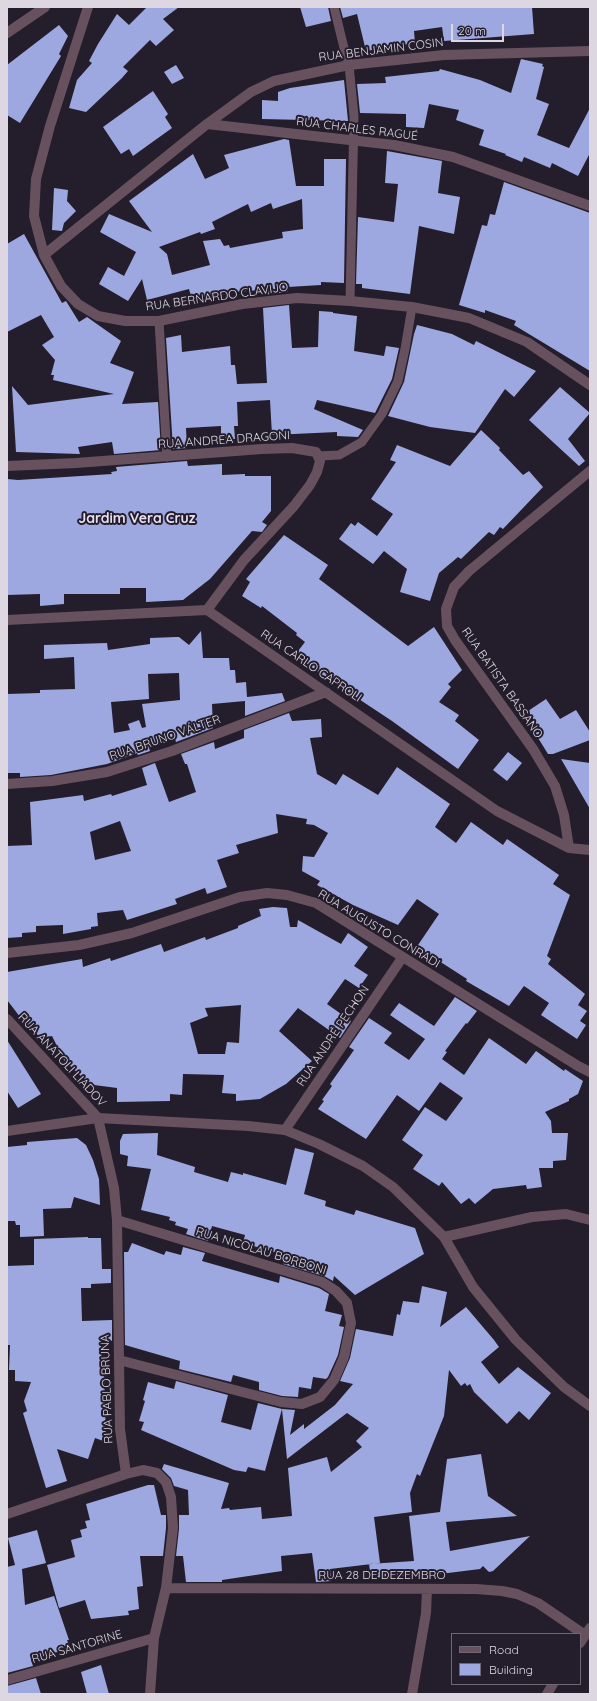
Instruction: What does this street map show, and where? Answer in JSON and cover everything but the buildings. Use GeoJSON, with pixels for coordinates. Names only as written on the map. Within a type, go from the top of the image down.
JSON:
{"type":"FeatureCollection","features":[{"type":"Feature","properties":{"kind":"street"},"geometry":{"type":"LineString","coordinates":[[7,33],[45,7]]}},
{"type":"Feature","properties":{"kind":"street","name":"RUA BERNARDO CLAVIJO"},"geometry":{"type":"LineString","coordinates":[[88,7],[50,126],[36,179],[34,216],[44,255],[61,286],[78,304],[98,316],[125,321],[159,321],[242,304],[297,298],[412,307],[469,318],[527,342],[590,385]]}},
{"type":"Feature","properties":{"kind":"street","name":"RUA BENJAMIN COSIN"},"geometry":{"type":"LineString","coordinates":[[44,255],[207,124],[251,92],[274,81],[349,64],[444,55],[590,51]]}},
{"type":"Feature","properties":{"kind":"street","name":"RUA CHARLES RAGUÉ"},"geometry":{"type":"LineString","coordinates":[[207,124],[394,145],[453,157],[590,206]]}},
{"type":"Feature","properties":{"kind":"street","name":"RUA ANDREA DRAGONI"},"geometry":{"type":"LineString","coordinates":[[7,466],[292,448],[311,450],[316,452],[318,456]]}},
{"type":"Feature","properties":{"kind":"street"},"geometry":{"type":"LineString","coordinates":[[7,620],[207,610],[244,560],[306,490],[320,461],[318,456]]}},
{"type":"Feature","properties":{"kind":"street","name":"RUA BATISTA BASSANO"},"geometry":{"type":"LineString","coordinates":[[570,848],[564,815],[554,786],[533,749],[455,640],[447,626],[446,608],[454,587],[469,571],[590,471]]}},
{"type":"Feature","properties":{"kind":"street","name":"RUA CARLO CAPROLI"},"geometry":{"type":"LineString","coordinates":[[207,610],[497,811],[570,848]]}},
{"type":"Feature","properties":{"kind":"street","name":"RUA BRUNO VÁLTER"},"geometry":{"type":"LineString","coordinates":[[7,784],[52,781],[107,772],[172,751],[326,692]]}},
{"type":"Feature","properties":{"kind":"street"},"geometry":{"type":"LineString","coordinates":[[570,848],[590,850]]}},
{"type":"Feature","properties":{"kind":"street","name":"RUA AUGUSTO CONRADI"},"geometry":{"type":"LineString","coordinates":[[7,953],[79,945],[132,933],[240,897],[267,893],[287,895],[316,903],[402,958],[590,1072]]}},
{"type":"Feature","properties":{"kind":"street","name":"RUA ANDRÉ PECHON"},"geometry":{"type":"LineString","coordinates":[[285,1130],[402,958]]}},
{"type":"Feature","properties":{"kind":"street","name":"RUA ANATOLI LIADOV"},"geometry":{"type":"LineString","coordinates":[[7,1019],[98,1118]]}},
{"type":"Feature","properties":{"kind":"street"},"geometry":{"type":"LineString","coordinates":[[7,1131],[98,1118],[248,1126],[285,1130],[319,1144],[363,1166],[393,1187],[444,1237],[473,1287],[516,1340],[564,1387],[590,1406]]}},
{"type":"Feature","properties":{"kind":"street","name":"RUA PABLO BRUNA"},"geometry":{"type":"LineString","coordinates":[[98,1118],[114,1188],[118,1220],[120,1429],[126,1474]]}},
{"type":"Feature","properties":{"kind":"street"},"geometry":{"type":"LineString","coordinates":[[444,1237],[532,1217],[566,1214],[590,1220]]}},
{"type":"Feature","properties":{"kind":"street","name":"RUA NICOLAU BORBONI"},"geometry":{"type":"LineString","coordinates":[[118,1220],[322,1282],[336,1291],[347,1303],[351,1323],[344,1357],[334,1380],[320,1397],[302,1404],[281,1402],[119,1360]]}},
{"type":"Feature","properties":{"kind":"street"},"geometry":{"type":"LineString","coordinates":[[7,1514],[126,1474],[143,1470],[157,1473],[166,1482],[171,1497],[173,1528],[166,1588],[154,1638],[150,1694]]}},
{"type":"Feature","properties":{"kind":"street","name":"RUA 28 DE DEZEMBRO"},"geometry":{"type":"LineString","coordinates":[[166,1588],[476,1588],[517,1594],[538,1604],[585,1635]]}},
{"type":"Feature","properties":{"kind":"street"},"geometry":{"type":"LineString","coordinates":[[412,1694],[426,1613],[427,1589]]}},
{"type":"Feature","properties":{"kind":"street","name":"RUA SANTORINE"},"geometry":{"type":"LineString","coordinates":[[7,1680],[154,1638]]}},
{"type":"Feature","properties":{"kind":"street"},"geometry":{"type":"LineString","coordinates":[[547,1694],[552,1685]]}},
{"type":"Feature","properties":{"kind":"lane"},"geometry":{"type":"LineString","coordinates":[[334,7],[349,64],[355,140],[350,301]]}},
{"type":"Feature","properties":{"kind":"lane"},"geometry":{"type":"LineString","coordinates":[[318,456],[339,455],[362,442],[382,414],[398,381],[412,307]]}},
{"type":"Feature","properties":{"kind":"lane"},"geometry":{"type":"LineString","coordinates":[[159,321],[167,457]]}},
{"type":"Feature","properties":{"kind":"district","name":"Jardim Vera Cruz"},"geometry":{"type":"Point","coordinates":[137,519]}}]}
